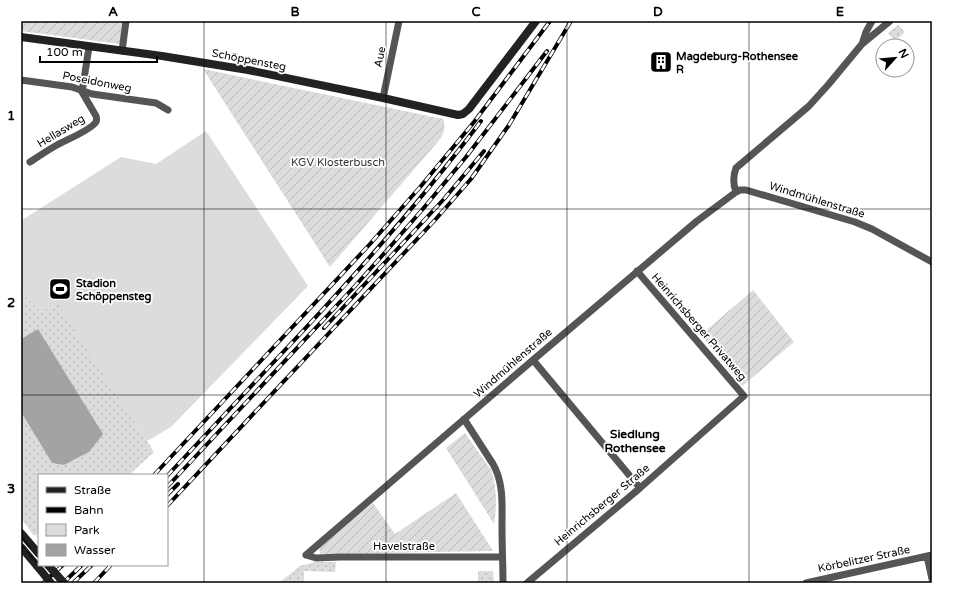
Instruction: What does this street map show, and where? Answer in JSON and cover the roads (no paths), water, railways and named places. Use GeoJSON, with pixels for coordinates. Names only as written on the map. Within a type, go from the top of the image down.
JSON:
{"type":"FeatureCollection","features":[{"type":"Feature","properties":{"kind":"street"},"geometry":{"type":"LineString","coordinates":[[122,51],[126,21]]}},
{"type":"Feature","properties":{"kind":"street","name":"Aue"},"geometry":{"type":"LineString","coordinates":[[383,98],[399,21]]}},
{"type":"Feature","properties":{"kind":"street","name":"Schöppensteg"},"geometry":{"type":"LineString","coordinates":[[21,37],[175,58],[248,70],[456,115],[463,114],[469,109],[536,21]]}},
{"type":"Feature","properties":{"kind":"street"},"geometry":{"type":"LineString","coordinates":[[862,44],[872,21]]}},
{"type":"Feature","properties":{"kind":"street"},"geometry":{"type":"LineString","coordinates":[[736,192],[733,178],[736,168],[814,101],[862,44],[890,21]]}},
{"type":"Feature","properties":{"kind":"street"},"geometry":{"type":"LineString","coordinates":[[82,92],[89,47]]}},
{"type":"Feature","properties":{"kind":"street","name":"Poseidonweg"},"geometry":{"type":"LineString","coordinates":[[21,80],[72,87],[82,92],[156,104],[168,110]]}},
{"type":"Feature","properties":{"kind":"street","name":"Hellasweg"},"geometry":{"type":"LineString","coordinates":[[30,162],[57,145],[77,135],[96,122],[96,116],[82,92]]}},
{"type":"Feature","properties":{"kind":"street","name":"Windmühlenstraße"},"geometry":{"type":"LineString","coordinates":[[306,555],[697,221],[740,190],[746,190],[855,222],[872,229],[932,262]]}},
{"type":"Feature","properties":{"kind":"street","name":"Heinrichsberger Privatweg"},"geometry":{"type":"LineString","coordinates":[[637,272],[744,396]]}},
{"type":"Feature","properties":{"kind":"street"},"geometry":{"type":"LineString","coordinates":[[533,360],[640,488]]}},
{"type":"Feature","properties":{"kind":"street","name":"Heinrichsberger Straße"},"geometry":{"type":"LineString","coordinates":[[527,583],[640,488],[744,396]]}},
{"type":"Feature","properties":{"kind":"street"},"geometry":{"type":"LineString","coordinates":[[464,419],[499,476],[501,494],[503,583]]}},
{"type":"Feature","properties":{"kind":"street"},"geometry":{"type":"LineString","coordinates":[[21,533],[38,553]]}},
{"type":"Feature","properties":{"kind":"street"},"geometry":{"type":"LineString","coordinates":[[21,547],[51,583]]}},
{"type":"Feature","properties":{"kind":"street","name":"Havelstraße"},"geometry":{"type":"LineString","coordinates":[[306,555],[316,558],[502,557]]}},
{"type":"Feature","properties":{"kind":"street","name":"Körbelitzer Straße"},"geometry":{"type":"LineString","coordinates":[[806,583],[929,556],[932,579]]}},
{"type":"Feature","properties":{"kind":"street"},"geometry":{"type":"LineString","coordinates":[[49,566],[64,583]]}},
{"type":"Feature","properties":{"kind":"water"},"geometry":{"type":"Polygon","coordinates":[[[38,329],[103,434],[89,452],[64,465],[52,463],[21,412],[21,339],[38,329]]]}},
{"type":"Feature","properties":{"kind":"tram line"},"geometry":{"type":"LineString","coordinates":[[21,536],[30,547]]}},
{"type":"Feature","properties":{"kind":"tram line"},"geometry":{"type":"LineString","coordinates":[[21,544],[38,564]]}},
{"type":"Feature","properties":{"kind":"tram line"},"geometry":{"type":"LineString","coordinates":[[40,566],[54,583]]}},
{"type":"Feature","properties":{"kind":"railway"},"geometry":{"type":"LineString","coordinates":[[155,474],[370,244],[421,186],[474,122],[550,21]]}},
{"type":"Feature","properties":{"kind":"railway"},"geometry":{"type":"LineString","coordinates":[[168,505],[435,220],[471,179],[509,125],[571,21]]}},
{"type":"Feature","properties":{"kind":"railway"},"geometry":{"type":"LineString","coordinates":[[168,486],[389,248],[466,157],[547,51]]}},
{"type":"Feature","properties":{"kind":"railway"},"geometry":{"type":"LineString","coordinates":[[168,475],[353,277],[431,185],[481,121]]}},
{"type":"Feature","properties":{"kind":"railway"},"geometry":{"type":"LineString","coordinates":[[324,328],[444,199],[484,151]]}},
{"type":"Feature","properties":{"kind":"railway"},"geometry":{"type":"LineString","coordinates":[[168,494],[178,484]]}},
{"type":"Feature","properties":{"kind":"railway"},"geometry":{"type":"LineString","coordinates":[[43,583],[62,566]]}},
{"type":"Feature","properties":{"kind":"railway"},"geometry":{"type":"LineString","coordinates":[[63,583],[81,566]]}},
{"type":"Feature","properties":{"kind":"railway"},"geometry":{"type":"LineString","coordinates":[[73,583],[91,566]]}},
{"type":"Feature","properties":{"kind":"railway"},"geometry":{"type":"LineString","coordinates":[[94,583],[110,566]]}},
{"type":"Feature","properties":{"kind":"place","name":"Magdeburg-Rothensee R"},"geometry":{"type":"Point","coordinates":[661,62]}},
{"type":"Feature","properties":{"kind":"place","name":"Stadion Schöppensteg"},"geometry":{"type":"Point","coordinates":[60,289]}},
{"type":"Feature","properties":{"kind":"district","name":"Siedlung Rothensee"},"geometry":{"type":"Point","coordinates":[635,441]}},
{"type":"Feature","properties":{"kind":"park label","name":"KGV Klosterbusch"},"geometry":{"type":"Point","coordinates":[338,162]}}]}
